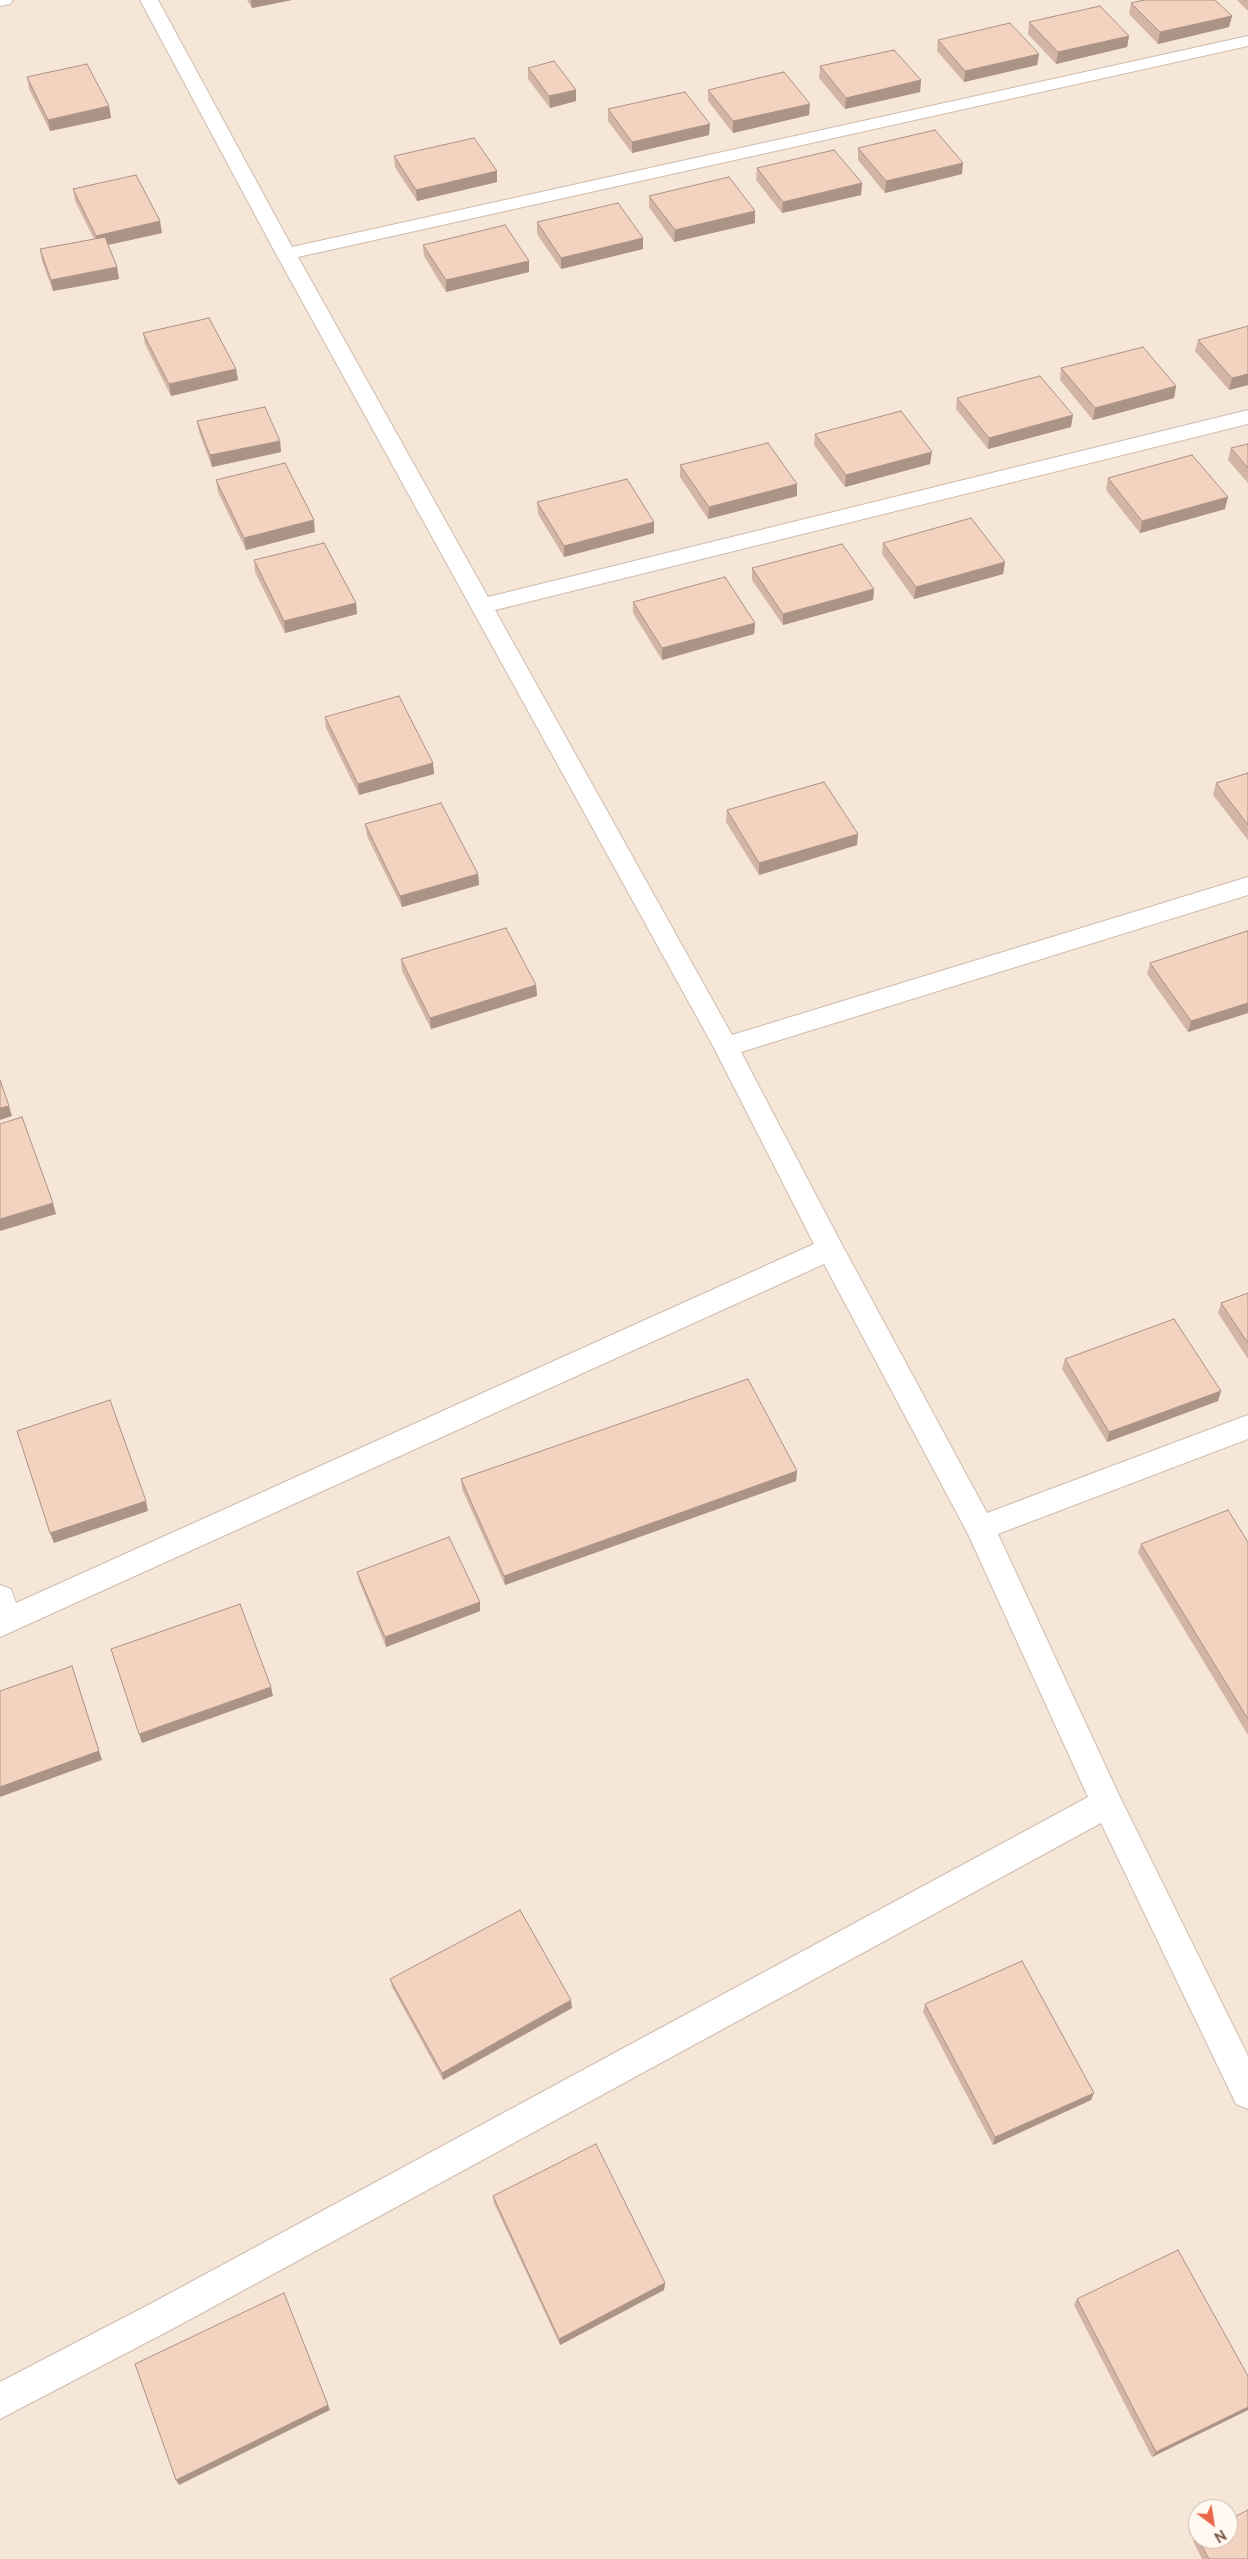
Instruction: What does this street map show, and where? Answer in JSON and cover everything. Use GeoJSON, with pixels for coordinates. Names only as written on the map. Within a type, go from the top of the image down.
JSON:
{"type":"FeatureCollection","features":[{"type":"Feature","properties":{"kind":"street"},"geometry":{"type":"LineString","coordinates":[[0,1],[4,0]]}},
{"type":"Feature","properties":{"kind":"street"},"geometry":{"type":"LineString","coordinates":[[149,0],[286,254],[726,1047],[830,1250],[980,1528],[1107,1803],[1248,2092]]}},
{"type":"Feature","properties":{"kind":"street"},"geometry":{"type":"LineString","coordinates":[[286,254],[1248,41]]}},
{"type":"Feature","properties":{"kind":"street"},"geometry":{"type":"LineString","coordinates":[[483,606],[1248,417]]}},
{"type":"Feature","properties":{"kind":"street"},"geometry":{"type":"LineString","coordinates":[[726,1047],[1248,886]]}},
{"type":"Feature","properties":{"kind":"street"},"geometry":{"type":"LineString","coordinates":[[2,1614],[830,1250]]}},
{"type":"Feature","properties":{"kind":"street"},"geometry":{"type":"LineString","coordinates":[[980,1528],[1248,1427]]}},
{"type":"Feature","properties":{"kind":"street"},"geometry":{"type":"LineString","coordinates":[[0,2401],[164,2315],[1107,1803]]}},
{"type":"Feature","properties":{"kind":"shaded area"},"geometry":{"type":"Polygon","coordinates":[[[0,0],[1248,0],[1248,2559],[0,2559],[0,0]]]}},
{"type":"Feature","properties":{"kind":"building"},"geometry":{"type":"Polygon","coordinates":[[[1144,0],[1215,0],[1232,16],[1160,32],[1131,3],[1144,0]]]}},
{"type":"Feature","properties":{"kind":"building"},"geometry":{"type":"Polygon","coordinates":[[[1100,6],[1129,36],[1058,52],[1029,22],[1100,6]]]}},
{"type":"Feature","properties":{"kind":"building"},"geometry":{"type":"Polygon","coordinates":[[[1010,23],[1039,54],[965,71],[938,40],[1010,23]]]}},
{"type":"Feature","properties":{"kind":"building"},"geometry":{"type":"Polygon","coordinates":[[[894,50],[921,80],[846,98],[820,66],[894,50]]]}},
{"type":"Feature","properties":{"kind":"building"},"geometry":{"type":"Polygon","coordinates":[[[554,61],[576,90],[549,96],[528,68],[554,61]]]}},
{"type":"Feature","properties":{"kind":"building"},"geometry":{"type":"Polygon","coordinates":[[[87,64],[109,106],[48,120],[27,77],[87,64]]]}},
{"type":"Feature","properties":{"kind":"building"},"geometry":{"type":"Polygon","coordinates":[[[784,72],[810,104],[733,121],[708,90],[784,72]]]}},
{"type":"Feature","properties":{"kind":"building"},"geometry":{"type":"Polygon","coordinates":[[[685,92],[710,124],[632,142],[608,109],[685,92]]]}},
{"type":"Feature","properties":{"kind":"building"},"geometry":{"type":"Polygon","coordinates":[[[935,130],[963,163],[886,181],[858,148],[935,130]]]}},
{"type":"Feature","properties":{"kind":"building"},"geometry":{"type":"Polygon","coordinates":[[[474,138],[497,171],[416,190],[394,156],[474,138]]]}},
{"type":"Feature","properties":{"kind":"building"},"geometry":{"type":"Polygon","coordinates":[[[834,150],[862,183],[783,202],[757,168],[834,150]]]}},
{"type":"Feature","properties":{"kind":"building"},"geometry":{"type":"Polygon","coordinates":[[[136,175],[160,221],[96,236],[73,189],[136,175]]]}},
{"type":"Feature","properties":{"kind":"building"},"geometry":{"type":"Polygon","coordinates":[[[729,177],[755,211],[675,230],[649,196],[729,177]]]}},
{"type":"Feature","properties":{"kind":"building"},"geometry":{"type":"Polygon","coordinates":[[[618,203],[643,238],[561,258],[537,222],[618,203]]]}},
{"type":"Feature","properties":{"kind":"building"},"geometry":{"type":"Polygon","coordinates":[[[505,225],[529,261],[446,280],[423,245],[505,225]]]}},
{"type":"Feature","properties":{"kind":"building"},"geometry":{"type":"Polygon","coordinates":[[[105,237],[117,267],[51,280],[40,249],[105,237]]]}},
{"type":"Feature","properties":{"kind":"building"},"geometry":{"type":"Polygon","coordinates":[[[209,318],[236,369],[169,384],[143,333],[209,318]]]}},
{"type":"Feature","properties":{"kind":"building"},"geometry":{"type":"Polygon","coordinates":[[[1248,326],[1248,374],[1232,378],[1198,340],[1248,326]]]}},
{"type":"Feature","properties":{"kind":"building"},"geometry":{"type":"Polygon","coordinates":[[[1143,347],[1176,386],[1095,408],[1061,368],[1143,347]]]}},
{"type":"Feature","properties":{"kind":"building"},"geometry":{"type":"Polygon","coordinates":[[[1040,376],[1073,415],[989,438],[957,398],[1040,376]]]}},
{"type":"Feature","properties":{"kind":"building"},"geometry":{"type":"Polygon","coordinates":[[[265,407],[280,441],[210,455],[197,421],[265,407]]]}},
{"type":"Feature","properties":{"kind":"building"},"geometry":{"type":"Polygon","coordinates":[[[901,411],[932,452],[846,475],[815,434],[901,411]]]}},
{"type":"Feature","properties":{"kind":"building"},"geometry":{"type":"Polygon","coordinates":[[[768,443],[797,484],[709,507],[680,465],[768,443]]]}},
{"type":"Feature","properties":{"kind":"building"},"geometry":{"type":"Polygon","coordinates":[[[1248,444],[1248,468],[1231,448],[1248,444]]]}},
{"type":"Feature","properties":{"kind":"building"},"geometry":{"type":"Polygon","coordinates":[[[1192,455],[1228,497],[1142,521],[1108,478],[1192,455]]]}},
{"type":"Feature","properties":{"kind":"building"},"geometry":{"type":"Polygon","coordinates":[[[285,463],[314,520],[244,538],[216,480],[285,463]]]}},
{"type":"Feature","properties":{"kind":"building"},"geometry":{"type":"Polygon","coordinates":[[[627,479],[654,522],[564,546],[537,502],[627,479]]]}},
{"type":"Feature","properties":{"kind":"building"},"geometry":{"type":"Polygon","coordinates":[[[971,518],[1005,562],[916,587],[883,543],[971,518]]]}},
{"type":"Feature","properties":{"kind":"building"},"geometry":{"type":"Polygon","coordinates":[[[324,543],[356,603],[284,621],[254,560],[324,543]]]}},
{"type":"Feature","properties":{"kind":"building"},"geometry":{"type":"Polygon","coordinates":[[[842,544],[874,589],[783,614],[752,568],[842,544]]]}},
{"type":"Feature","properties":{"kind":"building"},"geometry":{"type":"Polygon","coordinates":[[[725,577],[755,623],[662,648],[633,602],[725,577]]]}},
{"type":"Feature","properties":{"kind":"building"},"geometry":{"type":"Polygon","coordinates":[[[399,696],[433,763],[358,784],[325,717],[399,696]]]}},
{"type":"Feature","properties":{"kind":"building"},"geometry":{"type":"Polygon","coordinates":[[[1248,773],[1248,825],[1216,783],[1248,773]]]}},
{"type":"Feature","properties":{"kind":"building"},"geometry":{"type":"Polygon","coordinates":[[[824,782],[858,834],[759,863],[727,810],[824,782]]]}},
{"type":"Feature","properties":{"kind":"building"},"geometry":{"type":"Polygon","coordinates":[[[441,803],[478,874],[400,896],[365,824],[441,803]]]}},
{"type":"Feature","properties":{"kind":"building"},"geometry":{"type":"Polygon","coordinates":[[[506,928],[536,985],[430,1018],[401,959],[506,928]]]}},
{"type":"Feature","properties":{"kind":"building"},"geometry":{"type":"Polygon","coordinates":[[[1247,931],[1248,1003],[1191,1021],[1150,963],[1247,931]]]}},
{"type":"Feature","properties":{"kind":"building"},"geometry":{"type":"Polygon","coordinates":[[[0,1080],[9,1106],[0,1108],[0,1080]]]}},
{"type":"Feature","properties":{"kind":"building"},"geometry":{"type":"Polygon","coordinates":[[[22,1117],[53,1203],[0,1219],[0,1124],[22,1117]]]}},
{"type":"Feature","properties":{"kind":"building"},"geometry":{"type":"Polygon","coordinates":[[[1248,1293],[1248,1343],[1221,1303],[1248,1293]]]}},
{"type":"Feature","properties":{"kind":"building"},"geometry":{"type":"Polygon","coordinates":[[[1174,1319],[1221,1391],[1109,1432],[1065,1359],[1174,1319]]]}},
{"type":"Feature","properties":{"kind":"building"},"geometry":{"type":"Polygon","coordinates":[[[748,1379],[797,1471],[504,1576],[461,1479],[748,1379]]]}},
{"type":"Feature","properties":{"kind":"building"},"geometry":{"type":"Polygon","coordinates":[[[110,1400],[146,1501],[50,1533],[17,1431],[110,1400]]]}},
{"type":"Feature","properties":{"kind":"building"},"geometry":{"type":"Polygon","coordinates":[[[1228,1510],[1248,1542],[1248,1719],[1141,1544],[1228,1510]]]}},
{"type":"Feature","properties":{"kind":"building"},"geometry":{"type":"Polygon","coordinates":[[[449,1537],[480,1602],[385,1637],[357,1572],[449,1537]]]}},
{"type":"Feature","properties":{"kind":"building"},"geometry":{"type":"Polygon","coordinates":[[[240,1604],[271,1687],[139,1734],[111,1649],[240,1604]]]}},
{"type":"Feature","properties":{"kind":"building"},"geometry":{"type":"Polygon","coordinates":[[[72,1666],[99,1751],[0,1787],[0,1691],[72,1666]]]}},
{"type":"Feature","properties":{"kind":"building"},"geometry":{"type":"Polygon","coordinates":[[[520,1910],[571,2000],[442,2073],[390,1979],[520,1910]]]}},
{"type":"Feature","properties":{"kind":"building"},"geometry":{"type":"Polygon","coordinates":[[[1022,1961],[1094,2093],[995,2137],[925,2004],[1022,1961]]]}},
{"type":"Feature","properties":{"kind":"building"},"geometry":{"type":"Polygon","coordinates":[[[596,2144],[665,2283],[559,2339],[493,2196],[596,2144]]]}},
{"type":"Feature","properties":{"kind":"building"},"geometry":{"type":"Polygon","coordinates":[[[1178,2250],[1248,2376],[1248,2407],[1156,2452],[1077,2299],[1178,2250]]]}},
{"type":"Feature","properties":{"kind":"building"},"geometry":{"type":"Polygon","coordinates":[[[284,2293],[328,2405],[176,2480],[135,2364],[284,2293]]]}},
{"type":"Feature","properties":{"kind":"building"},"geometry":{"type":"Polygon","coordinates":[[[1248,2510],[1248,2559],[1209,2559],[1204,2549],[1238,2549],[1238,2515],[1248,2510]]]}}]}
